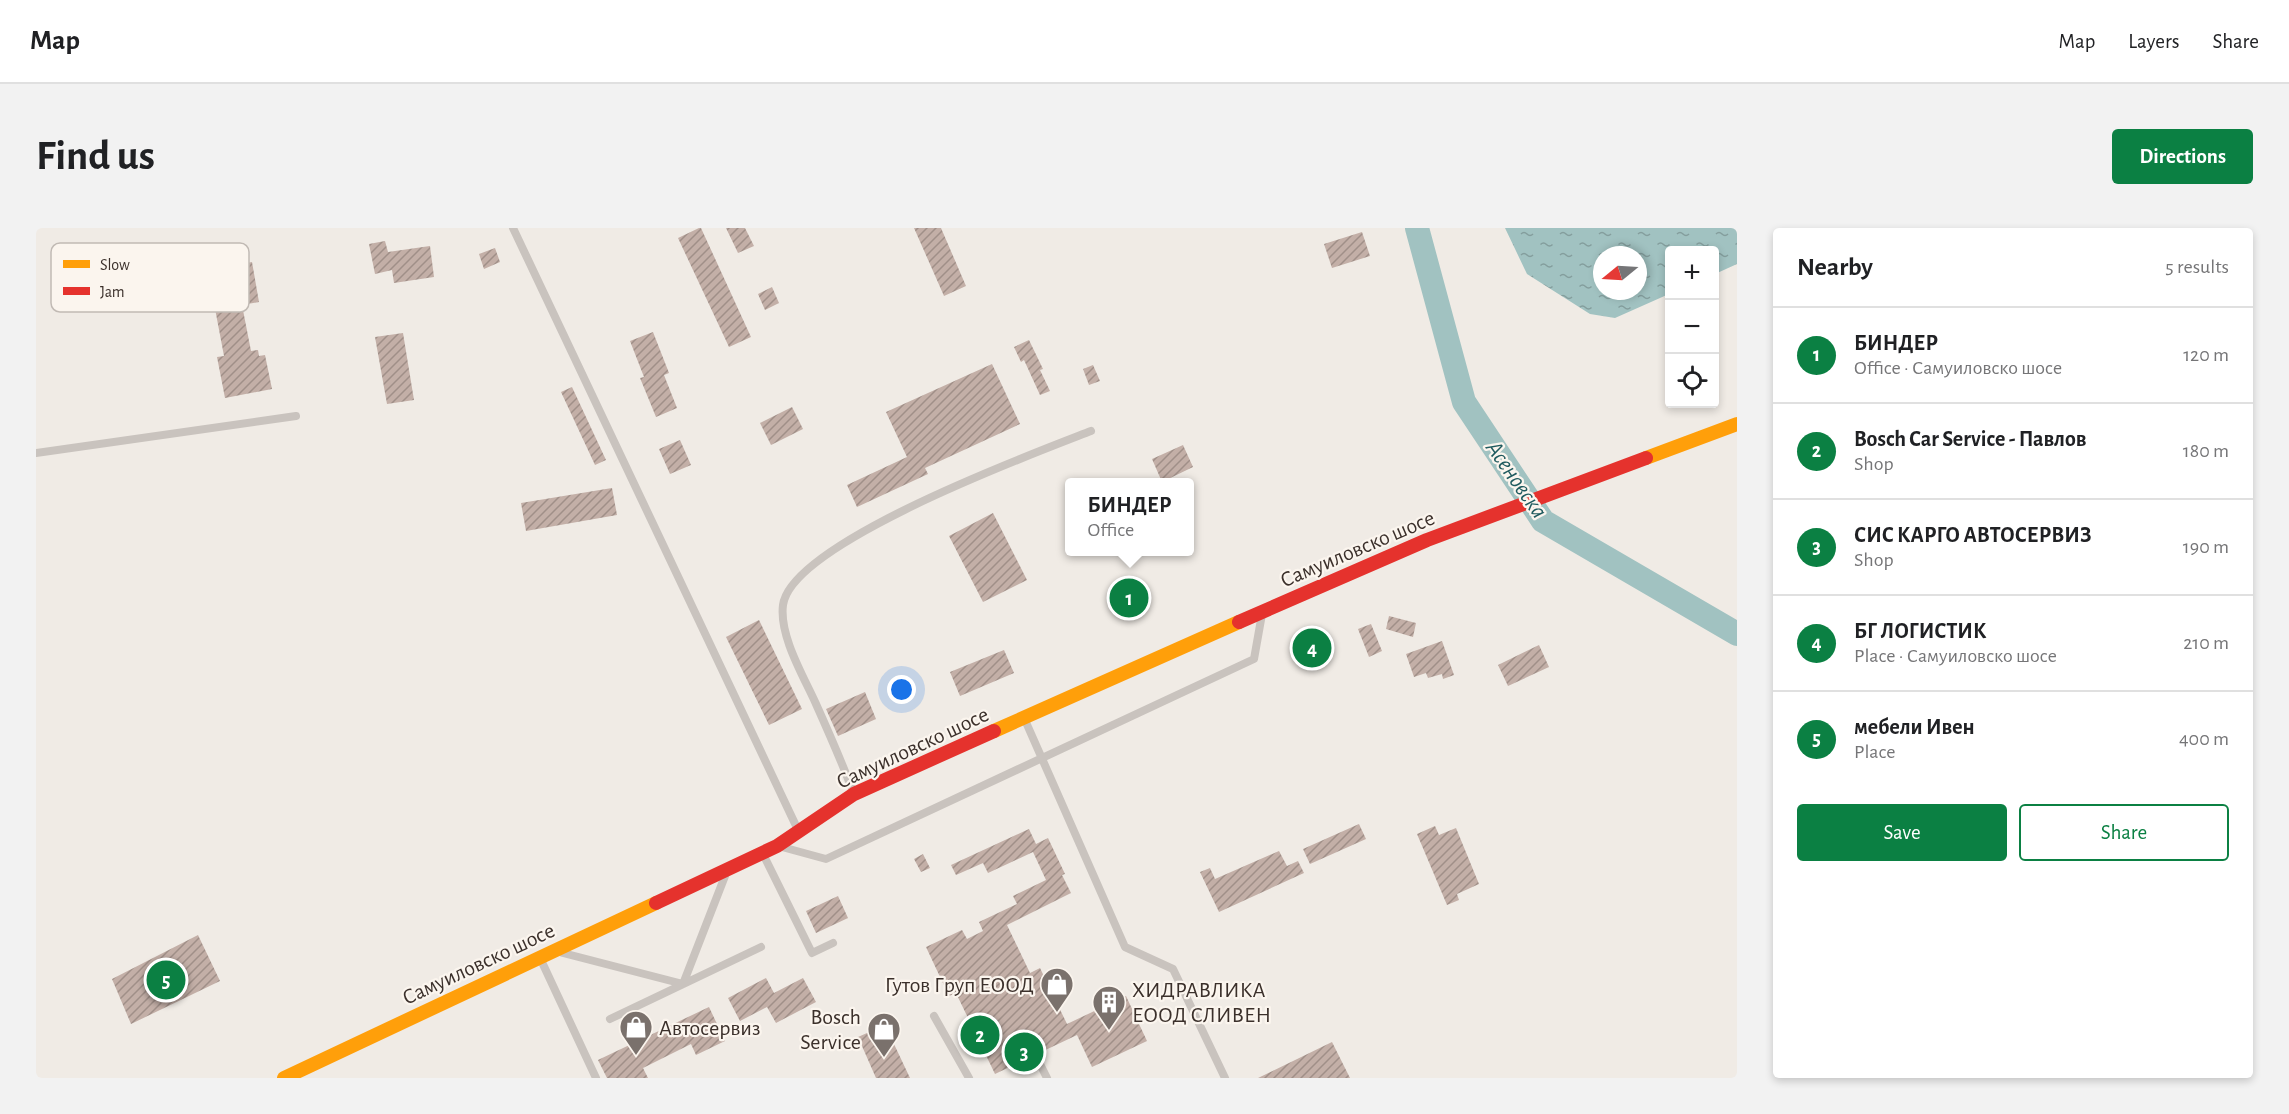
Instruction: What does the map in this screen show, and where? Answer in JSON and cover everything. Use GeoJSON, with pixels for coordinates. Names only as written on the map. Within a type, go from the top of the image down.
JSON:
{"type":"FeatureCollection","features":[{"type":"Feature","properties":{"kind":"street","name":"Самуиловско шосе"},"geometry":{"type":"LineString","coordinates":[[284,1078],[777,846],[854,794],[1262,611],[1473,523],[1737,424]]}},
{"type":"Feature","properties":{"kind":"lane"},"geometry":{"type":"LineString","coordinates":[[513,228],[799,831]]}},
{"type":"Feature","properties":{"kind":"lane"},"geometry":{"type":"LineString","coordinates":[[36,453],[296,416]]}},
{"type":"Feature","properties":{"kind":"lane"},"geometry":{"type":"LineString","coordinates":[[854,794],[785,634],[783,605],[795,579],[826,553],[906,509],[1003,465],[1090,431]]}},
{"type":"Feature","properties":{"kind":"lane"},"geometry":{"type":"LineString","coordinates":[[777,846],[826,859],[1254,659],[1262,611]]}},
{"type":"Feature","properties":{"kind":"lane"},"geometry":{"type":"LineString","coordinates":[[1023,718],[1125,947],[1173,969],[1225,1078]]}},
{"type":"Feature","properties":{"kind":"lane"},"geometry":{"type":"LineString","coordinates":[[762,853],[812,953],[833,943]]}},
{"type":"Feature","properties":{"kind":"lane"},"geometry":{"type":"LineString","coordinates":[[682,984],[728,869]]}},
{"type":"Feature","properties":{"kind":"lane"},"geometry":{"type":"LineString","coordinates":[[610,1019],[761,947]]}},
{"type":"Feature","properties":{"kind":"lane"},"geometry":{"type":"LineString","coordinates":[[555,951],[682,984]]}},
{"type":"Feature","properties":{"kind":"lane"},"geometry":{"type":"LineString","coordinates":[[540,958],[596,1078]]}},
{"type":"Feature","properties":{"kind":"lane"},"geometry":{"type":"LineString","coordinates":[[934,1016],[969,1078]]}},
{"type":"Feature","properties":{"kind":"lane"},"geometry":{"type":"LineString","coordinates":[[1038,1060],[1047,1078]]}},
{"type":"Feature","properties":{"kind":"water"},"geometry":{"type":"Polygon","coordinates":[[[1505,228],[1737,228],[1737,264],[1719,272],[1719,246],[1665,246],[1665,296],[1615,318],[1590,314],[1527,274],[1505,228]]]}},
{"type":"Feature","properties":{"kind":"building"},"geometry":{"type":"Polygon","coordinates":[[[701,228],[751,337],[729,347],[678,238],[701,228]]]}},
{"type":"Feature","properties":{"kind":"building"},"geometry":{"type":"Polygon","coordinates":[[[726,228],[745,228],[754,246],[738,253],[726,228]]]}},
{"type":"Feature","properties":{"kind":"building"},"geometry":{"type":"Polygon","coordinates":[[[914,228],[941,228],[966,286],[944,296],[914,228]]]}},
{"type":"Feature","properties":{"kind":"building"},"geometry":{"type":"Polygon","coordinates":[[[1362,232],[1370,256],[1332,268],[1324,244],[1362,232]]]}},
{"type":"Feature","properties":{"kind":"building"},"geometry":{"type":"Polygon","coordinates":[[[385,241],[388,252],[430,246],[434,277],[394,283],[392,270],[375,274],[369,244],[385,241]]]}},
{"type":"Feature","properties":{"kind":"building"},"geometry":{"type":"Polygon","coordinates":[[[495,248],[500,262],[484,269],[479,254],[495,248]]]}},
{"type":"Feature","properties":{"kind":"building"},"geometry":{"type":"Polygon","coordinates":[[[252,262],[259,302],[249,304],[249,263],[252,262]]]}},
{"type":"Feature","properties":{"kind":"building"},"geometry":{"type":"Polygon","coordinates":[[[772,287],[779,303],[765,310],[758,294],[772,287]]]}},
{"type":"Feature","properties":{"kind":"building"},"geometry":{"type":"Polygon","coordinates":[[[216,312],[243,312],[251,351],[258,350],[259,356],[265,355],[272,389],[225,398],[217,357],[224,356],[216,312]]]}},
{"type":"Feature","properties":{"kind":"building"},"geometry":{"type":"Polygon","coordinates":[[[653,332],[669,373],[664,375],[677,408],[656,417],[640,378],[644,377],[630,341],[653,332]]]}},
{"type":"Feature","properties":{"kind":"building"},"geometry":{"type":"Polygon","coordinates":[[[403,333],[414,400],[387,404],[375,337],[403,333]]]}},
{"type":"Feature","properties":{"kind":"building"},"geometry":{"type":"Polygon","coordinates":[[[1029,340],[1043,369],[1040,370],[1050,391],[1040,395],[1024,360],[1021,362],[1014,347],[1029,340]]]}},
{"type":"Feature","properties":{"kind":"building"},"geometry":{"type":"Polygon","coordinates":[[[992,364],[1020,424],[925,468],[928,474],[857,507],[847,485],[907,457],[886,412],[992,364]]]}},
{"type":"Feature","properties":{"kind":"building"},"geometry":{"type":"Polygon","coordinates":[[[1093,365],[1100,381],[1089,385],[1083,369],[1093,365]]]}},
{"type":"Feature","properties":{"kind":"building"},"geometry":{"type":"Polygon","coordinates":[[[572,387],[606,460],[595,465],[561,392],[572,387]]]}},
{"type":"Feature","properties":{"kind":"building"},"geometry":{"type":"Polygon","coordinates":[[[792,407],[803,429],[771,445],[760,423],[792,407]]]}},
{"type":"Feature","properties":{"kind":"building"},"geometry":{"type":"Polygon","coordinates":[[[680,440],[691,465],[670,474],[659,449],[680,440]]]}},
{"type":"Feature","properties":{"kind":"building"},"geometry":{"type":"Polygon","coordinates":[[[1183,445],[1193,467],[1170,478],[1160,478],[1152,459],[1183,445]]]}},
{"type":"Feature","properties":{"kind":"building"},"geometry":{"type":"Polygon","coordinates":[[[612,488],[617,515],[526,531],[521,503],[612,488]]]}},
{"type":"Feature","properties":{"kind":"building"},"geometry":{"type":"Polygon","coordinates":[[[993,513],[1027,580],[983,602],[949,536],[993,513]]]}},
{"type":"Feature","properties":{"kind":"building"},"geometry":{"type":"Polygon","coordinates":[[[1389,616],[1416,623],[1413,637],[1386,629],[1389,616]]]}},
{"type":"Feature","properties":{"kind":"building"},"geometry":{"type":"Polygon","coordinates":[[[759,620],[802,709],[769,725],[726,637],[759,620]]]}},
{"type":"Feature","properties":{"kind":"building"},"geometry":{"type":"Polygon","coordinates":[[[1371,624],[1382,651],[1369,657],[1358,629],[1371,624]]]}},
{"type":"Feature","properties":{"kind":"building"},"geometry":{"type":"Polygon","coordinates":[[[1442,641],[1454,675],[1443,679],[1442,674],[1428,678],[1426,673],[1414,677],[1406,654],[1442,641]]]}},
{"type":"Feature","properties":{"kind":"building"},"geometry":{"type":"Polygon","coordinates":[[[1539,645],[1549,667],[1508,686],[1498,665],[1539,645]]]}},
{"type":"Feature","properties":{"kind":"building"},"geometry":{"type":"Polygon","coordinates":[[[1004,650],[1014,673],[960,696],[950,672],[1004,650]]]}},
{"type":"Feature","properties":{"kind":"building"},"geometry":{"type":"Polygon","coordinates":[[[865,692],[876,719],[838,736],[826,709],[865,692]]]}},
{"type":"Feature","properties":{"kind":"building"},"geometry":{"type":"Polygon","coordinates":[[[1359,824],[1366,839],[1310,864],[1303,849],[1359,824]]]}},
{"type":"Feature","properties":{"kind":"building"},"geometry":{"type":"Polygon","coordinates":[[[1435,826],[1439,835],[1456,828],[1479,884],[1457,894],[1459,900],[1447,905],[1417,834],[1435,826]]]}},
{"type":"Feature","properties":{"kind":"building"},"geometry":{"type":"Polygon","coordinates":[[[1029,829],[1036,844],[1048,838],[1071,893],[1007,925],[1030,973],[1040,968],[1067,1024],[1126,996],[1147,1041],[1092,1067],[1077,1035],[995,1074],[956,993],[949,996],[926,947],[962,930],[967,939],[983,931],[979,922],[1017,904],[1013,896],[1046,880],[1033,852],[988,873],[983,863],[956,875],[951,865],[1029,829]]]}},
{"type":"Feature","properties":{"kind":"building"},"geometry":{"type":"Polygon","coordinates":[[[1279,851],[1287,866],[1298,861],[1304,873],[1219,912],[1200,872],[1210,868],[1215,879],[1279,851]]]}},
{"type":"Feature","properties":{"kind":"building"},"geometry":{"type":"Polygon","coordinates":[[[923,854],[930,868],[921,872],[914,859],[923,854]]]}},
{"type":"Feature","properties":{"kind":"building"},"geometry":{"type":"Polygon","coordinates":[[[838,896],[848,918],[816,933],[806,911],[838,896]]]}},
{"type":"Feature","properties":{"kind":"building"},"geometry":{"type":"Polygon","coordinates":[[[198,935],[220,981],[131,1024],[112,979],[198,935]]]}},
{"type":"Feature","properties":{"kind":"building"},"geometry":{"type":"Polygon","coordinates":[[[766,978],[774,993],[803,978],[816,1002],[776,1023],[767,1007],[740,1021],[728,998],[766,978]]]}},
{"type":"Feature","properties":{"kind":"building"},"geometry":{"type":"Polygon","coordinates":[[[709,1007],[725,1041],[696,1055],[691,1044],[643,1068],[648,1078],[607,1078],[598,1060],[709,1007]]]}},
{"type":"Feature","properties":{"kind":"building","name":"Bosch Service"},"geometry":{"type":"Polygon","coordinates":[[[885,1025],[910,1078],[876,1078],[858,1037],[885,1025]]]}},
{"type":"Feature","properties":{"kind":"building"},"geometry":{"type":"Polygon","coordinates":[[[1332,1042],[1350,1078],[1258,1078],[1332,1042]]]}},
{"type":"Feature","properties":{"kind":"waterway","name":"Асеновска"},"geometry":{"type":"LineString","coordinates":[[1417,228],[1464,402],[1543,521],[1737,634]]}},
{"type":"Feature","properties":{"kind":"traffic: slow"},"geometry":{"type":"LineString","coordinates":[[1646,458],[1737,424]]}},
{"type":"Feature","properties":{"kind":"traffic: slow"},"geometry":{"type":"LineString","coordinates":[[994,731],[1239,622]]}},
{"type":"Feature","properties":{"kind":"traffic: slow"},"geometry":{"type":"LineString","coordinates":[[284,1078],[656,903]]}},
{"type":"Feature","properties":{"kind":"traffic: jam"},"geometry":{"type":"LineString","coordinates":[[1239,622],[1427,540],[1646,458]]}},
{"type":"Feature","properties":{"kind":"traffic: jam"},"geometry":{"type":"LineString","coordinates":[[656,903],[777,846],[854,794],[994,731]]}},
{"type":"Feature","properties":{"kind":"place","name":"БИНДЕР"},"geometry":{"type":"Point","coordinates":[1129,598]}},
{"type":"Feature","properties":{"kind":"place","name":"БГ ЛОГИСТИК"},"geometry":{"type":"Point","coordinates":[1312,648]}},
{"type":"Feature","properties":{"kind":"place","name":"мебели Ивен"},"geometry":{"type":"Point","coordinates":[166,980]}},
{"type":"Feature","properties":{"kind":"place","name":"Гутов Груп ЕООД"},"geometry":{"type":"Point","coordinates":[1057,1013]}},
{"type":"Feature","properties":{"kind":"place","name":"ХИДРАВЛИКА ЕООД СЛИВЕН"},"geometry":{"type":"Point","coordinates":[1109,1031]}},
{"type":"Feature","properties":{"kind":"place","name":"Bosch Car Service - Павлов"},"geometry":{"type":"Point","coordinates":[980,1035]}},
{"type":"Feature","properties":{"kind":"place","name":"СИС КАРГО АВТОСЕРВИЗ"},"geometry":{"type":"Point","coordinates":[1024,1052]}},
{"type":"Feature","properties":{"kind":"place","name":"Автосервиз"},"geometry":{"type":"Point","coordinates":[636,1056]}},
{"type":"Feature","properties":{"kind":"place","name":"Bosch Service"},"geometry":{"type":"Point","coordinates":[884,1058]}}]}
